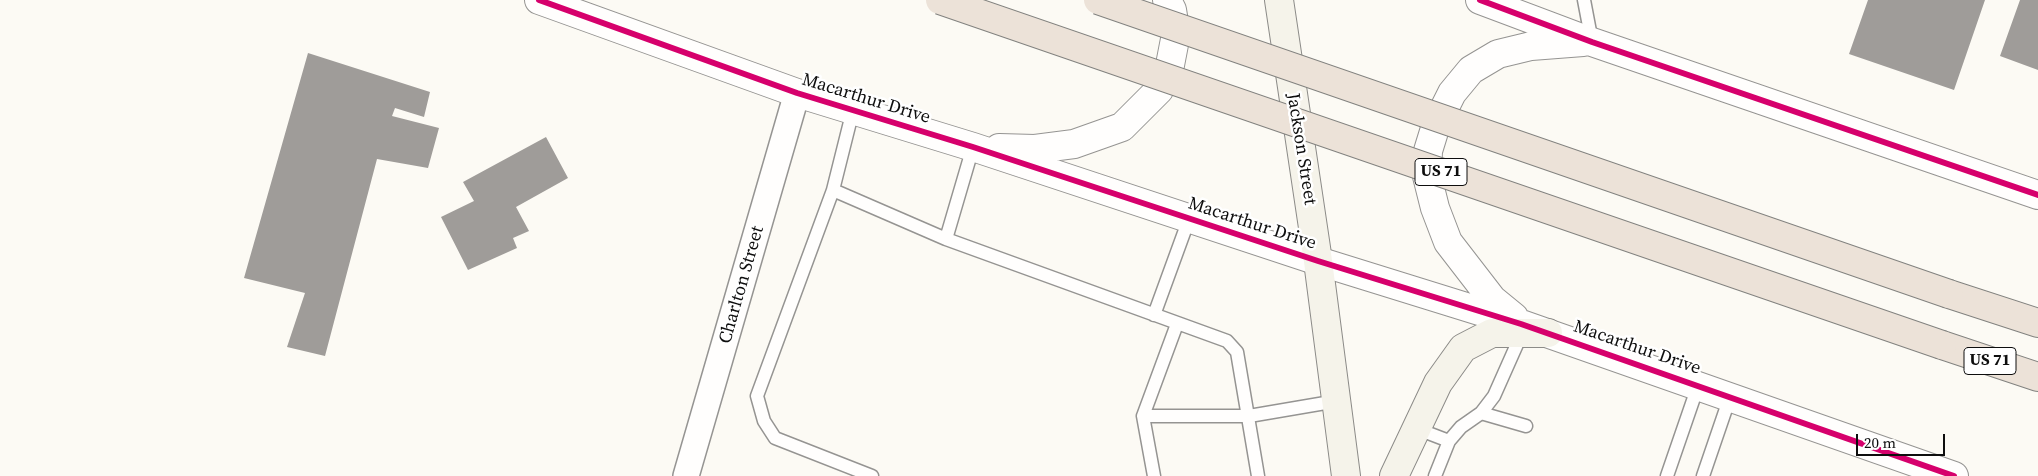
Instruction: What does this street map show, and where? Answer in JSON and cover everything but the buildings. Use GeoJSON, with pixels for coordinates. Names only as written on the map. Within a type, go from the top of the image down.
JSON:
{"type":"FeatureCollection","features":[{"type":"Feature","properties":{"kind":"highway","name":"US 71"},"geometry":{"type":"LineString","coordinates":[[940,0],[2038,377]]}},
{"type":"Feature","properties":{"kind":"highway"},"geometry":{"type":"LineString","coordinates":[[1098,0],[2038,323]]}},
{"type":"Feature","properties":{"kind":"main road","name":"Jackson Street"},"geometry":{"type":"LineString","coordinates":[[1279,0],[1318,261],[1346,476]]}},
{"type":"Feature","properties":{"kind":"main road"},"geometry":{"type":"LineString","coordinates":[[1394,476],[1415,428],[1438,383],[1463,348],[1492,333],[1531,330]]}},
{"type":"Feature","properties":{"kind":"street","name":"Macarthur Drive"},"geometry":{"type":"LineString","coordinates":[[539,0],[797,93],[973,148],[1531,330],[1730,397],[1954,476]]}},
{"type":"Feature","properties":{"kind":"street"},"geometry":{"type":"LineString","coordinates":[[973,148],[1035,149],[1074,144],[1122,127],[1159,90],[1170,65],[1176,34],[1172,10],[1167,0]]}},
{"type":"Feature","properties":{"kind":"street"},"geometry":{"type":"LineString","coordinates":[[1480,0],[1592,42],[2038,195]]}},
{"type":"Feature","properties":{"kind":"street"},"geometry":{"type":"LineString","coordinates":[[1531,330],[1492,299],[1473,278],[1448,242],[1435,208],[1427,176],[1428,151],[1436,125],[1452,93],[1471,70],[1498,54],[1531,46],[1592,42]]}},
{"type":"Feature","properties":{"kind":"street","name":"Charlton Street"},"geometry":{"type":"LineString","coordinates":[[691,475],[797,93]]}},
{"type":"Feature","properties":{"kind":"lane"},"geometry":{"type":"LineString","coordinates":[[1584,0],[1592,42]]}},
{"type":"Feature","properties":{"kind":"lane"},"geometry":{"type":"LineString","coordinates":[[853,110],[833,190],[757,396],[764,421],[775,438],[872,476]]}},
{"type":"Feature","properties":{"kind":"lane"},"geometry":{"type":"LineString","coordinates":[[946,239],[973,148]]}},
{"type":"Feature","properties":{"kind":"lane"},"geometry":{"type":"LineString","coordinates":[[833,190],[946,239],[1227,341],[1236,352],[1249,416],[1258,476]]}},
{"type":"Feature","properties":{"kind":"lane"},"geometry":{"type":"LineString","coordinates":[[1154,315],[1189,219]]}},
{"type":"Feature","properties":{"kind":"lane"},"geometry":{"type":"LineString","coordinates":[[1154,476],[1142,416],[1177,324]]}},
{"type":"Feature","properties":{"kind":"lane"},"geometry":{"type":"LineString","coordinates":[[1435,476],[1448,441],[1461,427],[1481,413],[1494,396],[1531,330]]}},
{"type":"Feature","properties":{"kind":"lane"},"geometry":{"type":"LineString","coordinates":[[1667,476],[1698,386]]}},
{"type":"Feature","properties":{"kind":"lane"},"geometry":{"type":"LineString","coordinates":[[1703,476],[1730,397]]}},
{"type":"Feature","properties":{"kind":"lane"},"geometry":{"type":"LineString","coordinates":[[1142,416],[1249,416],[1336,401]]}},
{"type":"Feature","properties":{"kind":"lane"},"geometry":{"type":"LineString","coordinates":[[1481,413],[1526,426]]}},
{"type":"Feature","properties":{"kind":"lane"},"geometry":{"type":"LineString","coordinates":[[1415,428],[1448,441]]}},
{"type":"Feature","properties":{"kind":"cycle path"},"geometry":{"type":"LineString","coordinates":[[539,0],[797,93],[973,147],[1318,261],[1521,324],[1954,476]]}},
{"type":"Feature","properties":{"kind":"cycle path"},"geometry":{"type":"LineString","coordinates":[[1480,0],[1592,42],[2038,195]]}}]}
